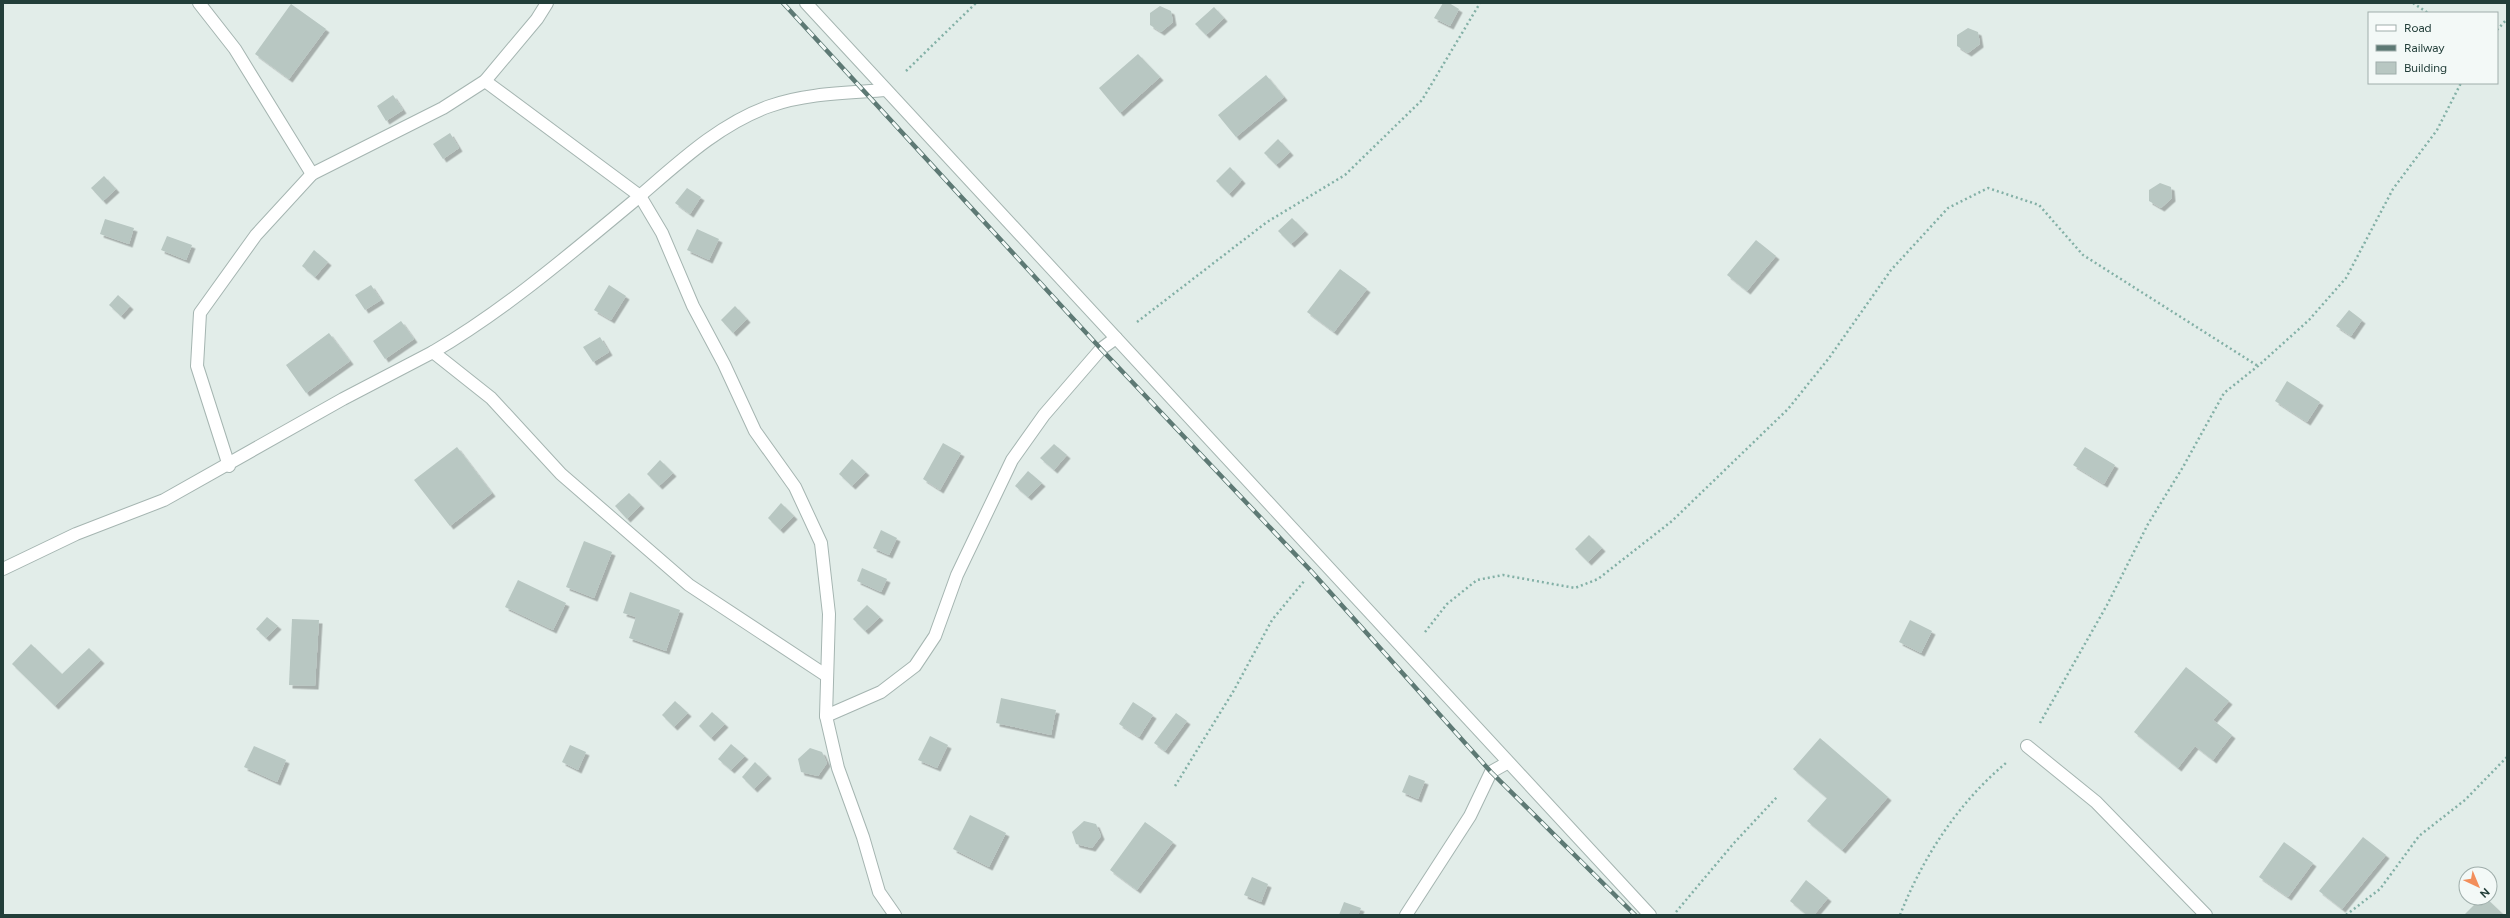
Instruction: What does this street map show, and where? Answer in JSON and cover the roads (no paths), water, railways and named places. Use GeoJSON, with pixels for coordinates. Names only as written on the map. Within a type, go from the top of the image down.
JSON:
{"type":"FeatureCollection","features":[{"type":"Feature","properties":{"kind":"street"},"geometry":{"type":"LineString","coordinates":[[199,3],[235,49],[312,174]]}},
{"type":"Feature","properties":{"kind":"street"},"geometry":{"type":"LineString","coordinates":[[229,466],[197,366],[200,313],[256,235],[312,174],[443,108],[485,81],[537,19],[547,3]]}},
{"type":"Feature","properties":{"kind":"street"},"geometry":{"type":"LineString","coordinates":[[806,3],[1507,763],[1650,915]]}},
{"type":"Feature","properties":{"kind":"street"},"geometry":{"type":"LineString","coordinates":[[485,81],[640,196],[662,233],[693,306],[724,364],[755,431],[795,487],[821,543],[828,614],[826,716],[838,768],[863,837],[879,892],[895,915]]}},
{"type":"Feature","properties":{"kind":"street"},"geometry":{"type":"LineString","coordinates":[[3,569],[76,534],[164,500],[229,466],[343,399],[433,352],[482,320],[574,250],[706,142],[738,120],[770,106],[827,94],[886,90]]}},
{"type":"Feature","properties":{"kind":"street"},"geometry":{"type":"LineString","coordinates":[[826,716],[881,692],[916,666],[935,636],[957,575],[1012,460],[1044,416],[1101,349],[1116,338]]}},
{"type":"Feature","properties":{"kind":"street"},"geometry":{"type":"LineString","coordinates":[[433,352],[491,398],[561,474],[689,585],[827,676]]}},
{"type":"Feature","properties":{"kind":"street"},"geometry":{"type":"LineString","coordinates":[[2027,746],[2096,802],[2206,915]]}},
{"type":"Feature","properties":{"kind":"street"},"geometry":{"type":"LineString","coordinates":[[1406,915],[1470,816],[1491,772],[1507,763]]}},
{"type":"Feature","properties":{"kind":"railway"},"geometry":{"type":"LineString","coordinates":[[783,3],[1101,349],[1312,572],[1491,772],[1635,915]]}}]}
